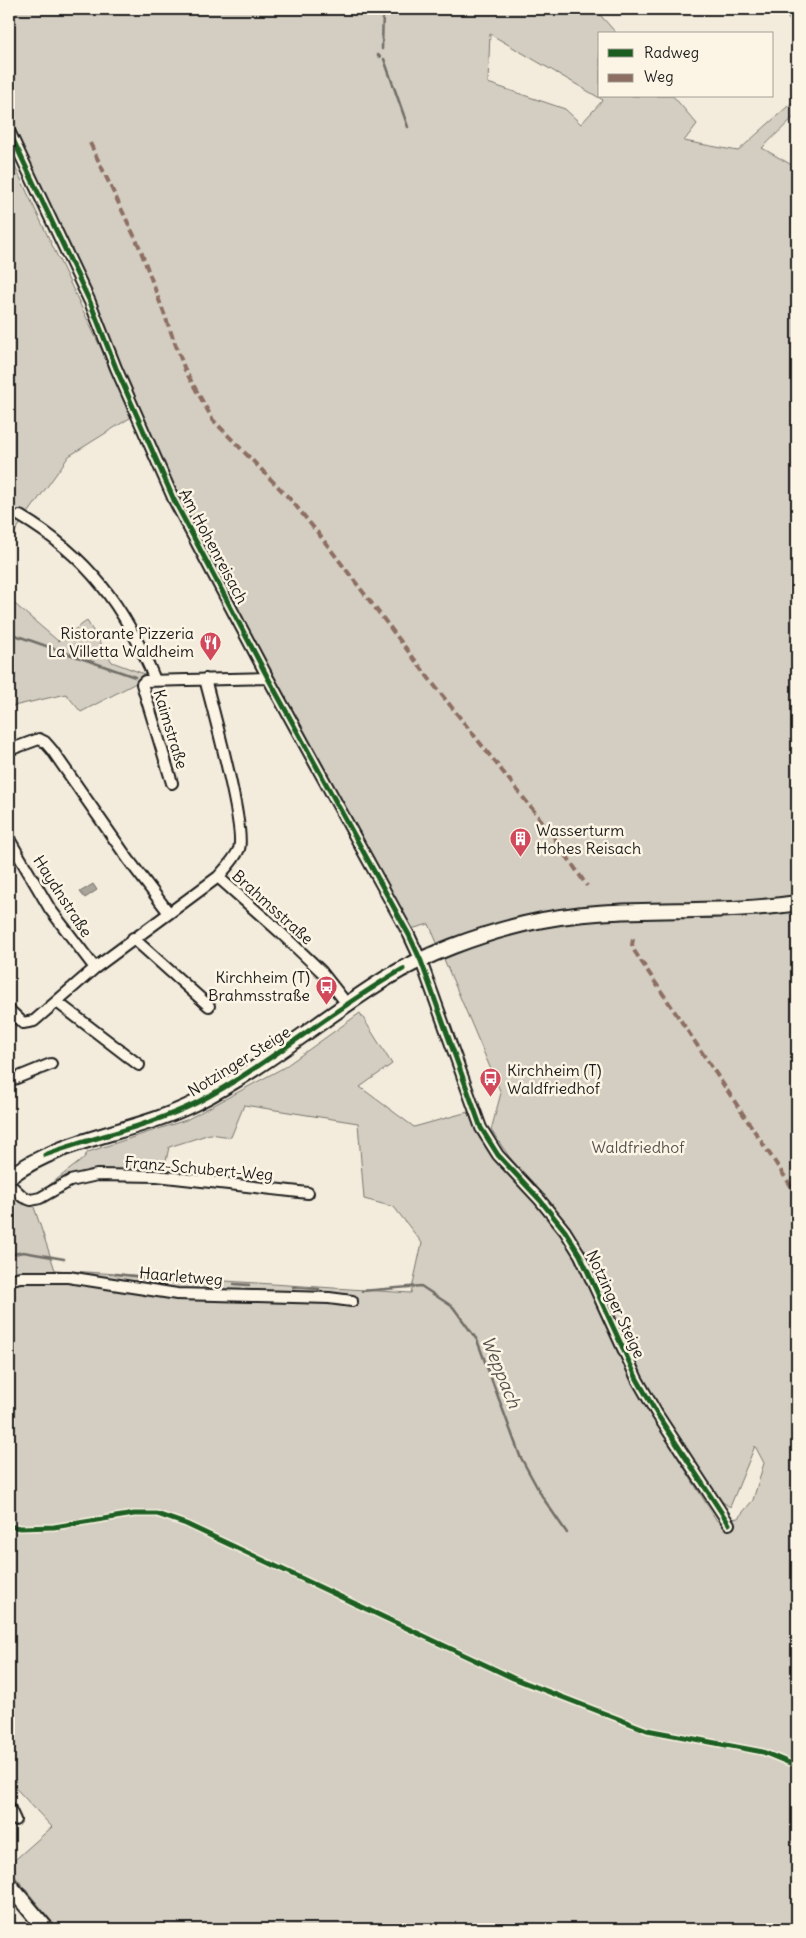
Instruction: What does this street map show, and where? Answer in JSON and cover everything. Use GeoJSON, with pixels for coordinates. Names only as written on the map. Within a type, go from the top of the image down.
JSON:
{"type":"FeatureCollection","features":[{"type":"Feature","properties":{"kind":"main road","name":"Notzinger Steige"},"geometry":{"type":"LineString","coordinates":[[9,1177],[20,1168],[54,1152],[143,1124],[194,1103],[258,1066],[385,979],[421,961],[491,934],[547,919],[586,914],[739,909],[771,907],[797,902]]}},
{"type":"Feature","properties":{"kind":"main road"},"geometry":{"type":"LineString","coordinates":[[9,1885],[46,1929]]}},
{"type":"Feature","properties":{"kind":"street","name":"Am Hohenreisach"},"geometry":{"type":"LineString","coordinates":[[9,131],[90,302],[116,368],[174,500],[421,961]]}},
{"type":"Feature","properties":{"kind":"street"},"geometry":{"type":"LineString","coordinates":[[20,516],[57,540],[103,585],[132,629],[155,680],[268,678]]}},
{"type":"Feature","properties":{"kind":"street","name":"Brahmsstraße"},"geometry":{"type":"LineString","coordinates":[[205,679],[236,810],[240,836],[239,848],[218,877],[314,965],[347,1004]]}},
{"type":"Feature","properties":{"kind":"street","name":"Kaimstraße"},"geometry":{"type":"LineString","coordinates":[[155,680],[145,681],[142,684],[172,784]]}},
{"type":"Feature","properties":{"kind":"street"},"geometry":{"type":"LineString","coordinates":[[9,750],[39,739],[52,750],[128,859],[169,913]]}},
{"type":"Feature","properties":{"kind":"street","name":"Haydnstraße"},"geometry":{"type":"LineString","coordinates":[[9,839],[50,909],[95,968]]}},
{"type":"Feature","properties":{"kind":"street"},"geometry":{"type":"LineString","coordinates":[[9,1010],[17,1019],[30,1023],[133,938],[218,877]]}},
{"type":"Feature","properties":{"kind":"street"},"geometry":{"type":"LineString","coordinates":[[133,938],[208,1006]]}},
{"type":"Feature","properties":{"kind":"street","name":"Notzinger Steige"},"geometry":{"type":"LineString","coordinates":[[421,961],[481,1128],[498,1155],[540,1200],[565,1231],[580,1255],[637,1379],[657,1414],[729,1524]]}},
{"type":"Feature","properties":{"kind":"street"},"geometry":{"type":"LineString","coordinates":[[57,1002],[139,1065]]}},
{"type":"Feature","properties":{"kind":"street"},"geometry":{"type":"LineString","coordinates":[[9,1081],[51,1064]]}},
{"type":"Feature","properties":{"kind":"street","name":"Franz-Schubert-Weg"},"geometry":{"type":"LineString","coordinates":[[9,1184],[23,1198],[31,1200],[40,1198],[70,1181],[97,1175],[157,1176],[308,1193]]}},
{"type":"Feature","properties":{"kind":"street","name":"Haarletweg"},"geometry":{"type":"LineString","coordinates":[[9,1280],[20,1277],[68,1277],[177,1294],[329,1298],[352,1301]]}},
{"type":"Feature","properties":{"kind":"street"},"geometry":{"type":"LineString","coordinates":[[9,1807],[15,1820]]}},
{"type":"Feature","properties":{"kind":"green space","name":"Waldfriedhof"},"geometry":{"type":"Polygon","coordinates":[[[9,9],[595,9],[615,32],[598,32],[598,97],[490,34],[488,83],[565,109],[581,124],[603,100],[600,98],[675,98],[697,124],[684,141],[738,151],[797,98],[797,114],[762,148],[797,168],[797,1929],[58,1929],[9,1869],[9,1865],[52,1827],[9,1781],[9,1199],[32,1201],[55,1270],[411,1293],[422,1243],[394,1207],[364,1199],[358,1123],[244,1105],[231,1137],[210,1134],[169,1147],[164,1171],[105,1172],[76,1176],[48,1186],[82,1160],[88,1152],[186,1120],[283,1068],[360,1013],[392,1064],[360,1087],[414,1127],[468,1112],[480,1139],[569,1242],[647,1408],[717,1521],[738,1518],[753,1500],[764,1463],[755,1446],[730,1507],[718,1499],[649,1390],[573,1234],[508,1155],[491,1130],[501,1093],[429,924],[411,929],[206,563],[77,265],[9,124],[9,9]]]}},
{"type":"Feature","properties":{"kind":"green space"},"geometry":{"type":"Polygon","coordinates":[[[781,9],[797,9],[797,30],[781,9]]]}},
{"type":"Feature","properties":{"kind":"green space"},"geometry":{"type":"Polygon","coordinates":[[[9,154],[133,416],[69,456],[9,540],[9,154]]]}},
{"type":"Feature","properties":{"kind":"green space"},"geometry":{"type":"Polygon","coordinates":[[[9,599],[58,641],[87,621],[112,662],[147,675],[81,712],[66,694],[9,707],[9,599]]]}},
{"type":"Feature","properties":{"kind":"shaded area"},"geometry":{"type":"Polygon","coordinates":[[[93,884],[97,890],[85,898],[80,892],[93,884]]]}},
{"type":"Feature","properties":{"kind":"waterway"},"geometry":{"type":"LineString","coordinates":[[382,49],[383,9]]}},
{"type":"Feature","properties":{"kind":"waterway"},"geometry":{"type":"LineString","coordinates":[[384,59],[408,127]]}},
{"type":"Feature","properties":{"kind":"waterway"},"geometry":{"type":"LineString","coordinates":[[9,633],[135,677]]}},
{"type":"Feature","properties":{"kind":"waterway","name":"Weppach"},"geometry":{"type":"LineString","coordinates":[[9,1255],[23,1252],[64,1259]]}},
{"type":"Feature","properties":{"kind":"waterway","name":"Weppach"},"geometry":{"type":"LineString","coordinates":[[116,1274],[151,1278]]}},
{"type":"Feature","properties":{"kind":"waterway","name":"Weppach"},"geometry":{"type":"LineString","coordinates":[[234,1284],[249,1285]]}},
{"type":"Feature","properties":{"kind":"waterway","name":"Weppach"},"geometry":{"type":"LineString","coordinates":[[362,1291],[421,1286],[453,1307],[477,1340],[520,1456],[543,1498],[567,1533]]}},
{"type":"Feature","properties":{"kind":"waterway","name":"Weppach"},"geometry":{"type":"LineString","coordinates":[[293,1287],[319,1289]]}},
{"type":"Feature","properties":{"kind":"marked path"},"geometry":{"type":"LineString","coordinates":[[90,143],[139,246],[185,370],[213,420],[291,500],[318,533],[434,685],[549,830],[587,886]]}},
{"type":"Feature","properties":{"kind":"marked path"},"geometry":{"type":"LineString","coordinates":[[633,939],[632,945],[635,952],[797,1195]]}},
{"type":"Feature","properties":{"kind":"cycle path"},"geometry":{"type":"LineString","coordinates":[[9,131],[90,302],[116,368],[174,500],[268,678],[409,935],[421,961],[481,1128],[498,1155],[540,1200],[565,1231],[580,1255],[637,1379],[657,1414],[729,1524]]}},
{"type":"Feature","properties":{"kind":"cycle path"},"geometry":{"type":"LineString","coordinates":[[45,1155],[159,1119],[196,1103],[249,1072],[376,985],[403,969]]}},
{"type":"Feature","properties":{"kind":"cycle path"},"geometry":{"type":"LineString","coordinates":[[9,1526],[20,1528],[54,1527],[134,1514],[157,1514],[186,1524],[513,1678],[647,1730],[763,1752],[797,1766]]}},
{"type":"Feature","properties":{"kind":"place","name":"Ristorante Pizzeria La Villetta Waldheim"},"geometry":{"type":"Point","coordinates":[210,661]}},
{"type":"Feature","properties":{"kind":"place","name":"Wasserturm Hohes Reisach"},"geometry":{"type":"Point","coordinates":[520,858]}},
{"type":"Feature","properties":{"kind":"place","name":"Kirchheim (T) Brahmsstraße"},"geometry":{"type":"Point","coordinates":[326,1005]}},
{"type":"Feature","properties":{"kind":"place","name":"Kirchheim (T) Waldfriedhof"},"geometry":{"type":"Point","coordinates":[491,1098]}}]}
